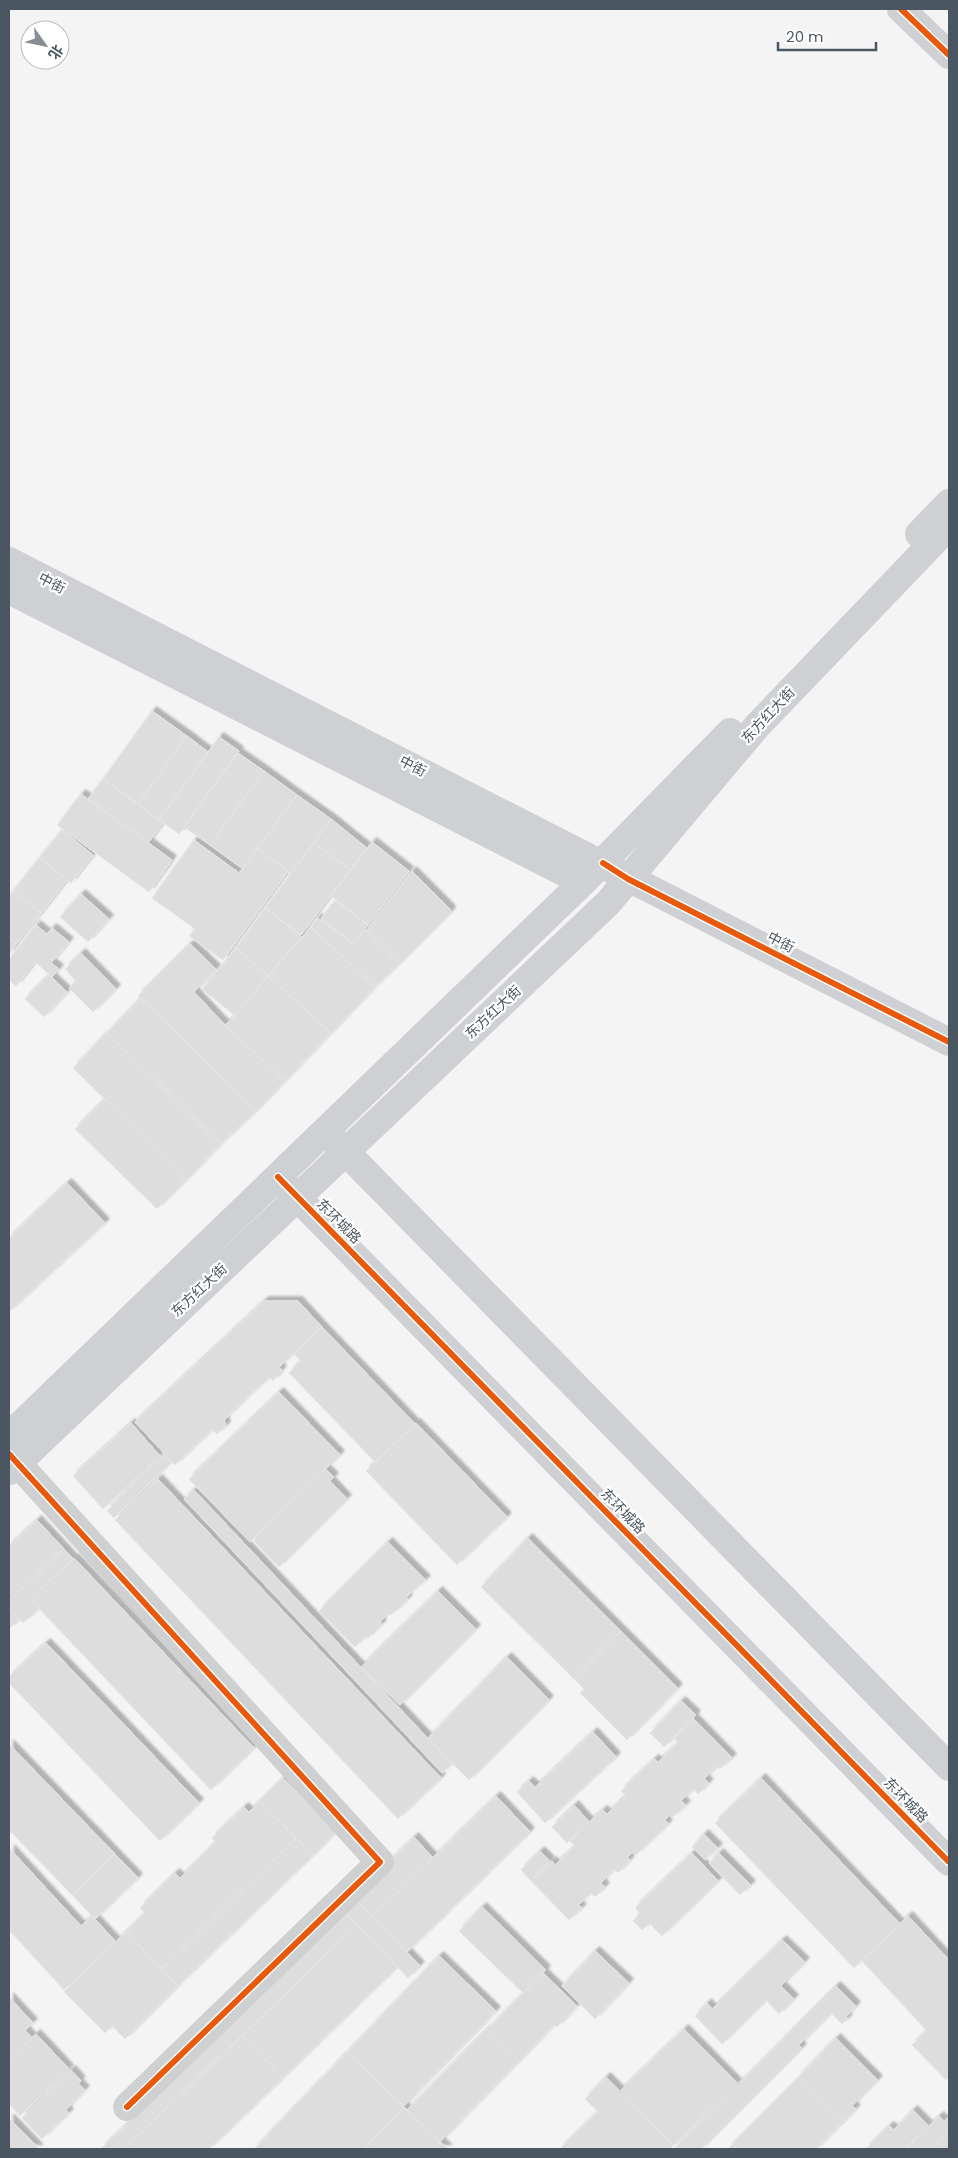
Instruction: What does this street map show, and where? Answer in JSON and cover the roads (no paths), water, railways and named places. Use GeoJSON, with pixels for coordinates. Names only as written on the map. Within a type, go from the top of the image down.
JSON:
{"type":"FeatureCollection","features":[{"type":"Feature","properties":{"kind":"main road"},"geometry":{"type":"LineString","coordinates":[[901,9],[949,55]]}},
{"type":"Feature","properties":{"kind":"main road","name":"东方红大街"},"geometry":{"type":"LineString","coordinates":[[9,1436],[603,863],[949,503]]}},
{"type":"Feature","properties":{"kind":"main road","name":"东方红大街"},"geometry":{"type":"LineString","coordinates":[[12,1462],[298,1197],[608,903],[757,726],[949,526]]}},
{"type":"Feature","properties":{"kind":"main road","name":"中街"},"geometry":{"type":"LineString","coordinates":[[9,561],[603,863],[628,879],[949,1042]]}},
{"type":"Feature","properties":{"kind":"main road","name":"中街"},"geometry":{"type":"LineString","coordinates":[[9,590],[583,882]]}},
{"type":"Feature","properties":{"kind":"main road"},"geometry":{"type":"LineString","coordinates":[[326,1132],[949,1767]]}},
{"type":"Feature","properties":{"kind":"main road","name":"东环城路"},"geometry":{"type":"LineString","coordinates":[[278,1177],[949,1862]]}},
{"type":"Feature","properties":{"kind":"street"},"geometry":{"type":"LineString","coordinates":[[12,1462],[380,1862],[127,2107]]}}]}
